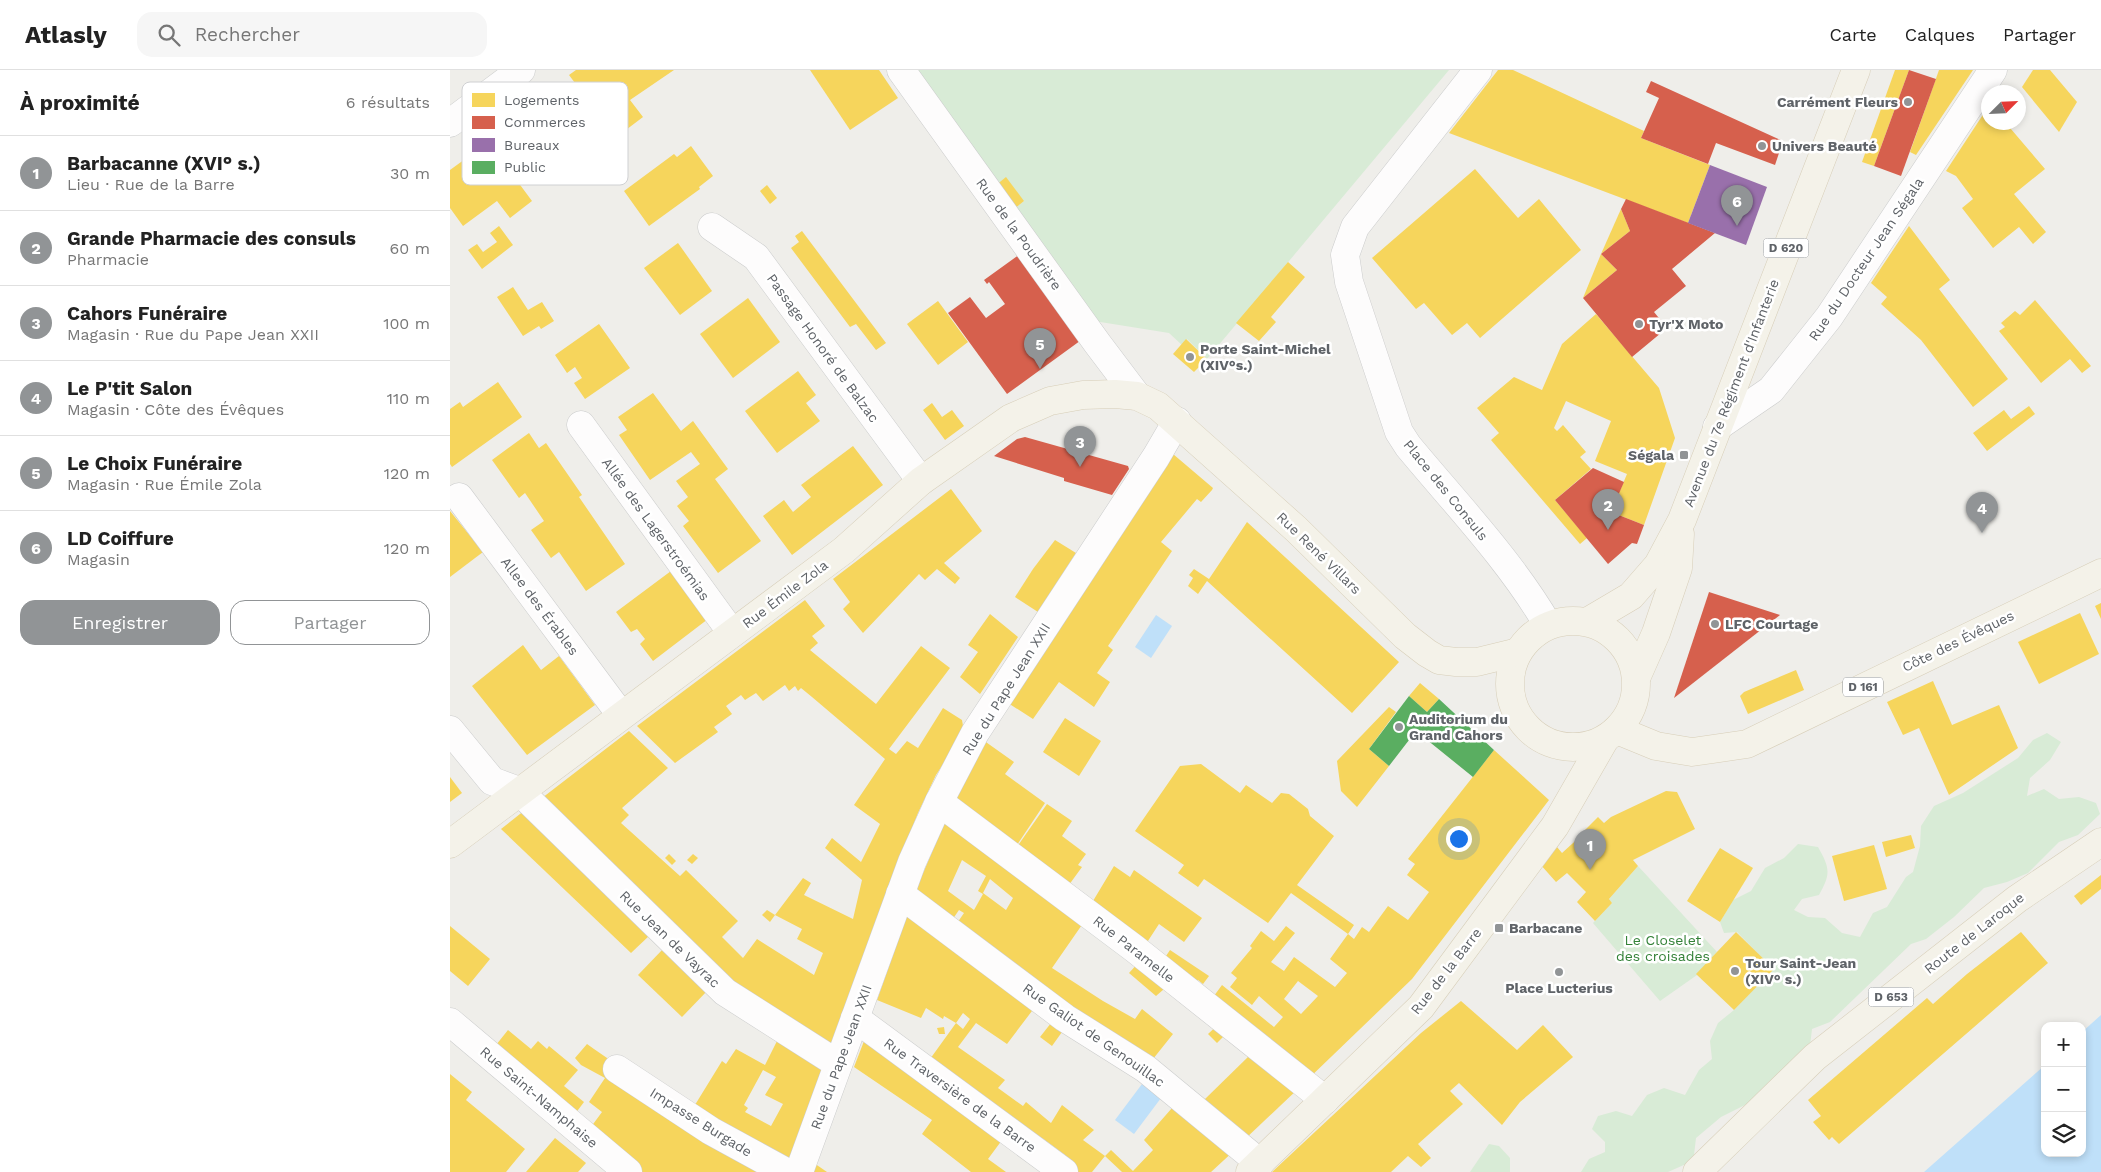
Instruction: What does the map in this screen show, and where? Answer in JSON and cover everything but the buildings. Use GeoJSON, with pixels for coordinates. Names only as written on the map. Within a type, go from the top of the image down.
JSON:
{"type":"FeatureCollection","features":[{"type":"Feature","properties":{"kind":"main road","name":"Avenue du 7e Régiment d'Infanterie"},"geometry":{"type":"LineString","coordinates":[[1586,622],[1631,596],[1658,565],[1682,520],[1856,70]]}},
{"type":"Feature","properties":{"kind":"main road","name":"Rue Émile Zola"},"geometry":{"type":"LineString","coordinates":[[450,844],[844,550],[921,481],[1011,418],[1050,401],[1083,395],[1115,394],[1138,396]]}},
{"type":"Feature","properties":{"kind":"main road","name":"Rue René Villars"},"geometry":{"type":"LineString","coordinates":[[1138,396],[1158,406],[1177,421],[1296,529],[1405,636],[1427,652],[1439,660],[1456,662],[1477,662],[1518,652]]}},
{"type":"Feature","properties":{"kind":"main road","name":"Avenue du 7e Régiment d'Infanterie"},"geometry":{"type":"LineString","coordinates":[[1637,676],[1656,633],[1678,568],[1682,520]]}},
{"type":"Feature","properties":{"kind":"main road","name":"Côte des Évêques"},"geometry":{"type":"LineString","coordinates":[[1611,735],[1656,746],[1692,752],[1747,744],[2101,572]]}},
{"type":"Feature","properties":{"kind":"main road"},"geometry":{"type":"LineString","coordinates":[[1572,620],[1586,622],[1605,629],[1620,641],[1631,657],[1637,676],[1636,696],[1629,714],[1611,735],[1587,747],[1554,744],[1537,735],[1523,722],[1514,705],[1510,686],[1512,669],[1518,652],[1529,638],[1548,625],[1572,620]]}},
{"type":"Feature","properties":{"kind":"main road","name":"Rue de la Barre"},"geometry":{"type":"LineString","coordinates":[[1255,1167],[1421,1007],[1554,826],[1611,735]]}},
{"type":"Feature","properties":{"kind":"main road","name":"Route de Laroque"},"geometry":{"type":"LineString","coordinates":[[1697,1172],[1815,1057],[2017,899],[2101,842]]}},
{"type":"Feature","properties":{"kind":"street"},"geometry":{"type":"LineString","coordinates":[[505,82],[521,70]]}},
{"type":"Feature","properties":{"kind":"street","name":"Rue de la Poudrière"},"geometry":{"type":"LineString","coordinates":[[902,70],[1097,343],[1138,396]]}},
{"type":"Feature","properties":{"kind":"street","name":"Place des Consuls"},"geometry":{"type":"LineString","coordinates":[[1478,70],[1355,227],[1345,255],[1349,282],[1399,432],[1408,446],[1535,602],[1548,625]]}},
{"type":"Feature","properties":{"kind":"street","name":"Rue du Docteur Jean Ségala"},"geometry":{"type":"LineString","coordinates":[[1717,427],[1771,390],[1829,317],[1993,70]]}},
{"type":"Feature","properties":{"kind":"street"},"geometry":{"type":"LineString","coordinates":[[450,123],[462,114]]}},
{"type":"Feature","properties":{"kind":"street","name":"Passage Honoré de Balzac"},"geometry":{"type":"LineString","coordinates":[[712,227],[756,257],[921,481]]}},
{"type":"Feature","properties":{"kind":"street","name":"Rue du Pape Jean XXII"},"geometry":{"type":"LineString","coordinates":[[799,1172],[912,862],[939,802],[975,733],[1156,457],[1177,421]]}},
{"type":"Feature","properties":{"kind":"street","name":"Allée des Lagerstroémias"},"geometry":{"type":"LineString","coordinates":[[581,425],[732,633]]}},
{"type":"Feature","properties":{"kind":"street","name":"Allee des Érables"},"geometry":{"type":"LineString","coordinates":[[459,497],[622,715]]}},
{"type":"Feature","properties":{"kind":"street"},"geometry":{"type":"LineString","coordinates":[[450,730],[492,781],[519,791]]}},
{"type":"Feature","properties":{"kind":"street","name":"Rue Jean de Vayrac"},"geometry":{"type":"LineString","coordinates":[[519,791],[725,992],[838,1064]]}},
{"type":"Feature","properties":{"kind":"street","name":"Rue Paramelle"},"geometry":{"type":"LineString","coordinates":[[939,802],[1136,949],[1325,1100]]}},
{"type":"Feature","properties":{"kind":"street","name":"Rue Galiot de Genouillac"},"geometry":{"type":"LineString","coordinates":[[900,894],[1065,1018],[1146,1069],[1255,1167]]}},
{"type":"Feature","properties":{"kind":"street","name":"Rue Traversière de la Barre"},"geometry":{"type":"LineString","coordinates":[[855,1018],[1064,1172]]}},
{"type":"Feature","properties":{"kind":"street","name":"Rue Saint-Namphaise"},"geometry":{"type":"LineString","coordinates":[[450,1022],[628,1172]]}},
{"type":"Feature","properties":{"kind":"street","name":"Impasse Burgade"},"geometry":{"type":"LineString","coordinates":[[617,1069],[711,1131],[786,1172]]}},
{"type":"Feature","properties":{"kind":"green space"},"geometry":{"type":"Polygon","coordinates":[[[914,70],[1449,70],[1207,359],[1187,339],[1182,345],[1169,333],[1094,321],[1013,210],[1024,201],[995,186],[914,70]]]}},
{"type":"Feature","properties":{"kind":"green space"},"geometry":{"type":"Polygon","coordinates":[[[2047,733],[2061,742],[2050,760],[2030,778],[2027,796],[2044,789],[2059,799],[2079,797],[2096,803],[2100,814],[2078,835],[2059,842],[2028,873],[2007,882],[1984,888],[1954,917],[1926,939],[1911,944],[1830,1022],[1812,1029],[1809,1054],[1753,1101],[1721,1117],[1696,1138],[1694,1155],[1686,1164],[1668,1172],[1581,1172],[1589,1159],[1605,1152],[1605,1142],[1592,1129],[1598,1116],[1616,1111],[1632,1116],[1647,1095],[1664,1088],[1685,1095],[1699,1070],[1712,1059],[1710,1041],[1718,1023],[1734,1010],[1773,969],[1737,932],[1724,933],[1720,922],[1733,900],[1751,891],[1765,868],[1784,858],[1798,844],[1818,847],[1827,866],[1826,882],[1819,895],[1802,899],[1794,910],[1808,917],[1825,918],[1842,933],[1860,937],[1873,913],[1887,907],[1906,877],[1913,872],[1920,846],[1921,826],[1934,806],[1963,793],[2018,758],[2033,740],[2047,733]]]}},
{"type":"Feature","properties":{"kind":"green space","name":"Le Closelet des croisades"},"geometry":{"type":"Polygon","coordinates":[[[1638,866],[1717,952],[1697,975],[1660,1001],[1593,923],[1612,903],[1609,899],[1638,866]]]}},
{"type":"Feature","properties":{"kind":"green space"},"geometry":{"type":"Polygon","coordinates":[[[1489,1144],[1499,1146],[1510,1158],[1510,1172],[1470,1172],[1489,1144]]]}},
{"type":"Feature","properties":{"kind":"water"},"geometry":{"type":"Polygon","coordinates":[[[1156,615],[1172,626],[1151,658],[1135,647],[1156,615]]]}},
{"type":"Feature","properties":{"kind":"water"},"geometry":{"type":"Polygon","coordinates":[[[2101,1015],[2101,1172],[1924,1172],[2041,1069],[2041,1157],[2086,1157],[2086,1028],[2101,1015]]]}},
{"type":"Feature","properties":{"kind":"water"},"geometry":{"type":"Polygon","coordinates":[[[1142,1084],[1161,1098],[1134,1134],[1115,1120],[1142,1084]]]}},
{"type":"Feature","properties":{"kind":"place","name":"Carrément Fleurs"},"geometry":{"type":"Point","coordinates":[1908,102]}},
{"type":"Feature","properties":{"kind":"place","name":"Univers Beauté"},"geometry":{"type":"Point","coordinates":[1762,146]}},
{"type":"Feature","properties":{"kind":"place","name":"LD Coiffure"},"geometry":{"type":"Point","coordinates":[1737,226]}},
{"type":"Feature","properties":{"kind":"place","name":"Tyr'X Moto"},"geometry":{"type":"Point","coordinates":[1639,324]}},
{"type":"Feature","properties":{"kind":"place","name":"Porte Saint-Michel (XIV°s.)"},"geometry":{"type":"Point","coordinates":[1190,357]}},
{"type":"Feature","properties":{"kind":"place","name":"Le Choix Funéraire"},"geometry":{"type":"Point","coordinates":[1040,369]}},
{"type":"Feature","properties":{"kind":"place","name":"Ségala"},"geometry":{"type":"Point","coordinates":[1684,455]}},
{"type":"Feature","properties":{"kind":"place","name":"Cahors Funéraire"},"geometry":{"type":"Point","coordinates":[1080,467]}},
{"type":"Feature","properties":{"kind":"place","name":"Grande Pharmacie des consuls"},"geometry":{"type":"Point","coordinates":[1608,530]}},
{"type":"Feature","properties":{"kind":"place","name":"Le P'tit Salon"},"geometry":{"type":"Point","coordinates":[1982,533]}},
{"type":"Feature","properties":{"kind":"place","name":"LFC Courtage"},"geometry":{"type":"Point","coordinates":[1715,624]}},
{"type":"Feature","properties":{"kind":"place","name":"Auditorium du Grand Cahors"},"geometry":{"type":"Point","coordinates":[1399,727]}},
{"type":"Feature","properties":{"kind":"place","name":"Barbacanne (XVI° s.)"},"geometry":{"type":"Point","coordinates":[1590,870]}},
{"type":"Feature","properties":{"kind":"place","name":"Barbacane"},"geometry":{"type":"Point","coordinates":[1499,928]}},
{"type":"Feature","properties":{"kind":"place","name":"Tour Saint-Jean (XIV° s.)"},"geometry":{"type":"Point","coordinates":[1735,971]}},
{"type":"Feature","properties":{"kind":"place","name":"Place Lucterius"},"geometry":{"type":"Point","coordinates":[1559,972]}}]}
